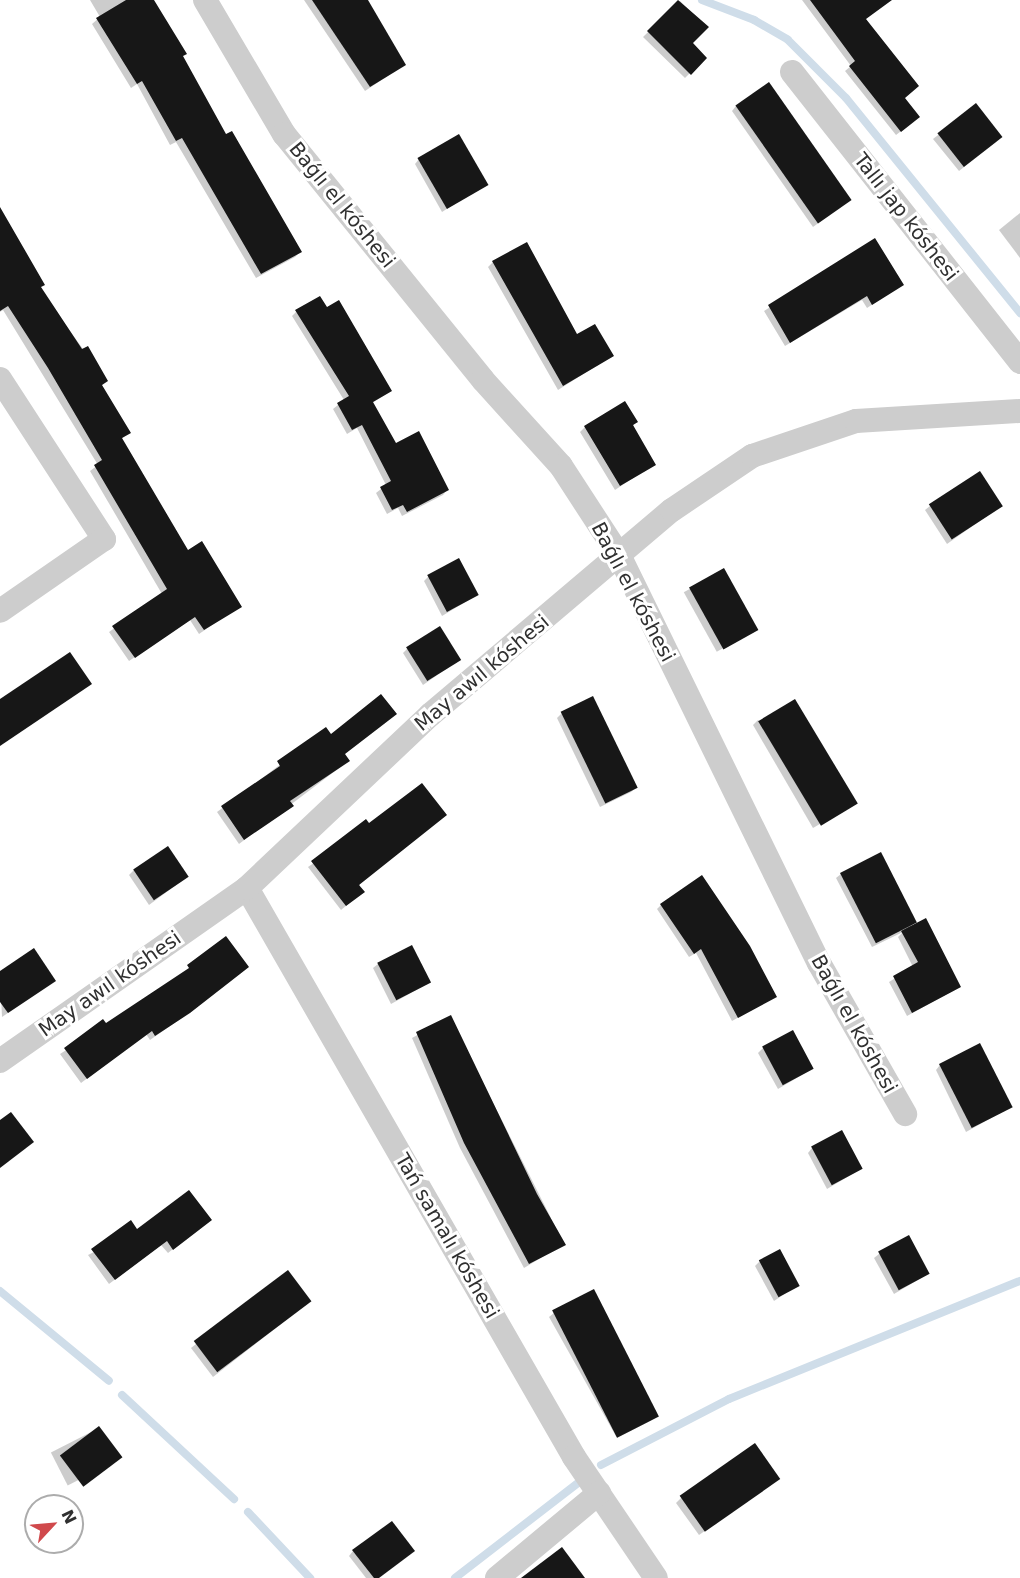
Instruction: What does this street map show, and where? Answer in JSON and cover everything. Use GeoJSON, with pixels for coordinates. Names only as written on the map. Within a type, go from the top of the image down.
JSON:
{"type":"FeatureCollection","features":[{"type":"Feature","properties":{"kind":"street","name":"Baǵlı el kóshesi"},"geometry":{"type":"LineString","coordinates":[[205,0],[284,134],[483,380],[561,466],[620,557],[819,963],[905,1114]]}},
{"type":"Feature","properties":{"kind":"street","name":"Tallı jap kóshesi"},"geometry":{"type":"LineString","coordinates":[[792,72],[1020,362]]}},
{"type":"Feature","properties":{"kind":"street"},"geometry":{"type":"LineString","coordinates":[[0,379],[104,539],[0,611]]}},
{"type":"Feature","properties":{"kind":"street","name":"May awıl kóshesi"},"geometry":{"type":"LineString","coordinates":[[0,1061],[247,888],[430,715],[620,557],[672,510],[752,456],[856,422],[1020,411]]}},
{"type":"Feature","properties":{"kind":"street","name":"Tań samalı kóshesi"},"geometry":{"type":"LineString","coordinates":[[247,888],[599,1493],[656,1578]]}},
{"type":"Feature","properties":{"kind":"street"},"geometry":{"type":"LineString","coordinates":[[497,1578],[599,1493]]}},
{"type":"Feature","properties":{"kind":"building"},"geometry":{"type":"Polygon","coordinates":[[[126,0],[154,0],[187,54],[183,56],[226,134],[232,131],[302,252],[261,274],[182,138],[176,141],[142,81],[137,84],[96,18],[126,0]]]}},
{"type":"Feature","properties":{"kind":"building"},"geometry":{"type":"Polygon","coordinates":[[[312,0],[368,0],[406,65],[370,87],[312,0]]]}},
{"type":"Feature","properties":{"kind":"building"},"geometry":{"type":"Polygon","coordinates":[[[678,0],[709,27],[693,43],[707,58],[691,75],[647,31],[678,0]]]}},
{"type":"Feature","properties":{"kind":"building"},"geometry":{"type":"Polygon","coordinates":[[[810,0],[892,0],[866,19],[919,86],[905,98],[920,117],[901,132],[849,66],[855,61],[810,0]]]}},
{"type":"Feature","properties":{"kind":"building"},"geometry":{"type":"Polygon","coordinates":[[[769,82],[852,200],[818,223],[735,106],[769,82]]]}},
{"type":"Feature","properties":{"kind":"building"},"geometry":{"type":"Polygon","coordinates":[[[976,103],[1002,137],[964,167],[937,133],[976,103]]]}},
{"type":"Feature","properties":{"kind":"building"},"geometry":{"type":"Polygon","coordinates":[[[459,134],[488,185],[447,209],[417,158],[459,134]]]}},
{"type":"Feature","properties":{"kind":"building"},"geometry":{"type":"Polygon","coordinates":[[[0,207],[45,285],[41,287],[82,349],[88,346],[108,381],[102,385],[131,433],[122,438],[188,550],[202,541],[242,607],[204,630],[195,617],[135,658],[112,626],[167,589],[94,465],[102,460],[48,368],[8,306],[0,311],[0,207]]]}},
{"type":"Feature","properties":{"kind":"building"},"geometry":{"type":"Polygon","coordinates":[[[875,238],[904,285],[872,305],[867,296],[790,343],[768,305],[875,238]]]}},
{"type":"Feature","properties":{"kind":"building"},"geometry":{"type":"Polygon","coordinates":[[[527,242],[577,334],[595,324],[614,356],[563,386],[492,261],[527,242]]]}},
{"type":"Feature","properties":{"kind":"building"},"geometry":{"type":"Polygon","coordinates":[[[320,296],[327,307],[339,300],[392,391],[373,402],[396,443],[419,431],[449,490],[407,512],[403,505],[392,510],[380,487],[391,481],[362,425],[352,430],[337,403],[349,396],[295,310],[320,296]]]}},
{"type":"Feature","properties":{"kind":"building"},"geometry":{"type":"Polygon","coordinates":[[[625,401],[638,422],[633,425],[656,465],[620,486],[584,426],[625,401]]]}},
{"type":"Feature","properties":{"kind":"building"},"geometry":{"type":"Polygon","coordinates":[[[980,471],[1003,506],[952,539],[929,504],[980,471]]]}},
{"type":"Feature","properties":{"kind":"building"},"geometry":{"type":"Polygon","coordinates":[[[459,558],[479,595],[447,612],[427,575],[459,558]]]}},
{"type":"Feature","properties":{"kind":"building"},"geometry":{"type":"Polygon","coordinates":[[[724,568],[758,630],[723,649],[689,587],[724,568]]]}},
{"type":"Feature","properties":{"kind":"building"},"geometry":{"type":"Polygon","coordinates":[[[440,626],[461,660],[427,681],[406,647],[440,626]]]}},
{"type":"Feature","properties":{"kind":"building"},"geometry":{"type":"Polygon","coordinates":[[[70,652],[92,684],[0,746],[0,699],[70,652]]]}},
{"type":"Feature","properties":{"kind":"building"},"geometry":{"type":"Polygon","coordinates":[[[381,694],[397,714],[345,754],[350,761],[290,801],[294,806],[244,840],[221,806],[280,766],[277,761],[326,727],[331,734],[381,694]]]}},
{"type":"Feature","properties":{"kind":"building"},"geometry":{"type":"Polygon","coordinates":[[[593,696],[638,788],[605,803],[561,712],[593,696]]]}},
{"type":"Feature","properties":{"kind":"building"},"geometry":{"type":"Polygon","coordinates":[[[795,699],[858,804],[821,826],[758,721],[795,699]]]}},
{"type":"Feature","properties":{"kind":"building"},"geometry":{"type":"Polygon","coordinates":[[[422,783],[447,815],[359,885],[365,892],[346,906],[311,861],[366,819],[369,823],[422,783]]]}},
{"type":"Feature","properties":{"kind":"building"},"geometry":{"type":"Polygon","coordinates":[[[168,846],[189,877],[154,900],[133,869],[168,846]]]}},
{"type":"Feature","properties":{"kind":"building"},"geometry":{"type":"Polygon","coordinates":[[[881,852],[917,922],[876,943],[840,873],[881,852]]]}},
{"type":"Feature","properties":{"kind":"building"},"geometry":{"type":"Polygon","coordinates":[[[702,875],[750,946],[777,997],[738,1018],[701,949],[694,954],[660,904],[702,875]]]}},
{"type":"Feature","properties":{"kind":"building"},"geometry":{"type":"Polygon","coordinates":[[[926,918],[961,987],[912,1013],[893,976],[918,962],[901,931],[926,918]]]}},
{"type":"Feature","properties":{"kind":"building"},"geometry":{"type":"Polygon","coordinates":[[[226,936],[249,967],[190,1013],[155,1036],[152,1031],[87,1079],[64,1048],[103,1019],[106,1023],[189,968],[187,965],[226,936]]]}},
{"type":"Feature","properties":{"kind":"building"},"geometry":{"type":"Polygon","coordinates":[[[412,945],[431,982],[396,1000],[377,963],[412,945]]]}},
{"type":"Feature","properties":{"kind":"building"},"geometry":{"type":"Polygon","coordinates":[[[34,948],[56,981],[8,1013],[0,1002],[0,971],[34,948]]]}},
{"type":"Feature","properties":{"kind":"building"},"geometry":{"type":"Polygon","coordinates":[[[451,1015],[537,1194],[566,1245],[529,1264],[464,1143],[416,1032],[451,1015]]]}},
{"type":"Feature","properties":{"kind":"building"},"geometry":{"type":"Polygon","coordinates":[[[793,1030],[814,1069],[783,1085],[762,1046],[793,1030]]]}},
{"type":"Feature","properties":{"kind":"building"},"geometry":{"type":"Polygon","coordinates":[[[980,1043],[1013,1107],[972,1128],[939,1064],[980,1043]]]}},
{"type":"Feature","properties":{"kind":"building"},"geometry":{"type":"Polygon","coordinates":[[[11,1112],[34,1142],[0,1168],[0,1120],[11,1112]]]}},
{"type":"Feature","properties":{"kind":"building"},"geometry":{"type":"Polygon","coordinates":[[[842,1130],[863,1169],[832,1185],[811,1146],[842,1130]]]}},
{"type":"Feature","properties":{"kind":"building"},"geometry":{"type":"Polygon","coordinates":[[[189,1190],[212,1220],[173,1250],[167,1241],[115,1280],[91,1249],[131,1220],[137,1229],[189,1190]]]}},
{"type":"Feature","properties":{"kind":"building"},"geometry":{"type":"Polygon","coordinates":[[[909,1235],[930,1274],[899,1290],[878,1251],[909,1235]]]}},
{"type":"Feature","properties":{"kind":"building"},"geometry":{"type":"Polygon","coordinates":[[[780,1249],[800,1286],[779,1297],[759,1260],[780,1249]]]}},
{"type":"Feature","properties":{"kind":"building"},"geometry":{"type":"Polygon","coordinates":[[[288,1270],[311,1301],[217,1372],[194,1341],[288,1270]]]}},
{"type":"Feature","properties":{"kind":"building"},"geometry":{"type":"Polygon","coordinates":[[[594,1289],[659,1416],[617,1438],[552,1310],[594,1289]]]}},
{"type":"Feature","properties":{"kind":"building"},"geometry":{"type":"Polygon","coordinates":[[[99,1426],[122,1457],[83,1487],[60,1455],[99,1426]]]}},
{"type":"Feature","properties":{"kind":"building"},"geometry":{"type":"Polygon","coordinates":[[[755,1443],[780,1479],[705,1532],[680,1496],[755,1443]]]}},
{"type":"Feature","properties":{"kind":"building"},"geometry":{"type":"Polygon","coordinates":[[[392,1521],[415,1551],[379,1578],[374,1578],[352,1550],[392,1521]]]}},
{"type":"Feature","properties":{"kind":"building"},"geometry":{"type":"Polygon","coordinates":[[[562,1547],[585,1578],[521,1578],[562,1547]]]}},
{"type":"Feature","properties":{"kind":"waterway"},"geometry":{"type":"LineString","coordinates":[[702,0],[754,20],[788,40],[846,98],[1020,313]]}},
{"type":"Feature","properties":{"kind":"waterway"},"geometry":{"type":"LineString","coordinates":[[601,1465],[729,1399],[1020,1281]]}},
{"type":"Feature","properties":{"kind":"waterway"},"geometry":{"type":"LineString","coordinates":[[0,1291],[109,1381]]}},
{"type":"Feature","properties":{"kind":"waterway"},"geometry":{"type":"LineString","coordinates":[[122,1395],[234,1499]]}},
{"type":"Feature","properties":{"kind":"waterway"},"geometry":{"type":"LineString","coordinates":[[455,1578],[578,1483]]}},
{"type":"Feature","properties":{"kind":"waterway"},"geometry":{"type":"LineString","coordinates":[[248,1512],[310,1578]]}}]}
